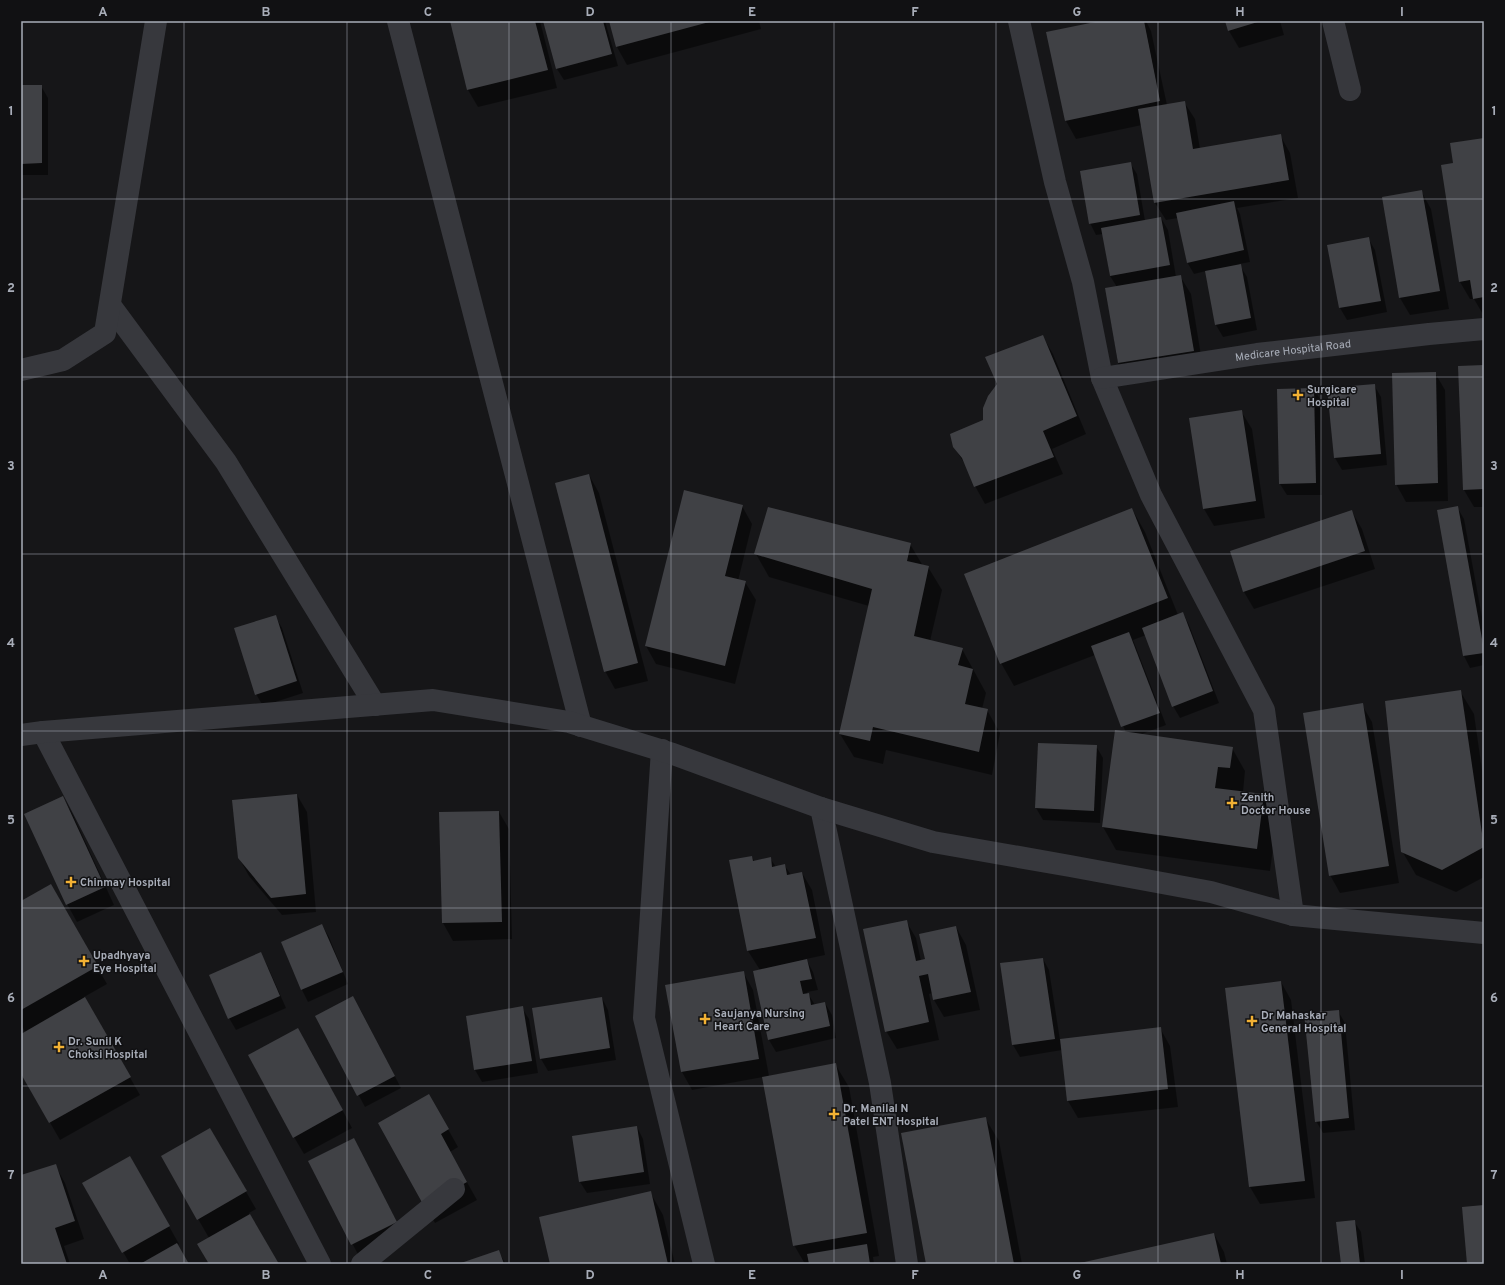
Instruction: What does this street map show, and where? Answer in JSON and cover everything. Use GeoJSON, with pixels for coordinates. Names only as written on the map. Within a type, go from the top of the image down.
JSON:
{"type":"FeatureCollection","features":[{"type":"Feature","properties":{"kind":"street"},"geometry":{"type":"LineString","coordinates":[[21,370],[63,360],[105,333],[156,21]]}},
{"type":"Feature","properties":{"kind":"street"},"geometry":{"type":"LineString","coordinates":[[398,21],[581,726]]}},
{"type":"Feature","properties":{"kind":"street"},"geometry":{"type":"LineString","coordinates":[[1019,21],[1055,182],[1083,282],[1102,378],[1151,495],[1264,710],[1293,915]]}},
{"type":"Feature","properties":{"kind":"street"},"geometry":{"type":"LineString","coordinates":[[1333,21],[1350,90]]}},
{"type":"Feature","properties":{"kind":"street"},"geometry":{"type":"LineString","coordinates":[[110,305],[226,462],[375,704]]}},
{"type":"Feature","properties":{"kind":"street","name":"Medicare Hospital Road"},"geometry":{"type":"LineString","coordinates":[[1102,378],[1257,354],[1484,328]]}},
{"type":"Feature","properties":{"kind":"street"},"geometry":{"type":"LineString","coordinates":[[21,735],[433,700],[569,722],[662,750],[820,808],[933,842],[1211,892],[1293,915],[1484,933]]}},
{"type":"Feature","properties":{"kind":"street"},"geometry":{"type":"LineString","coordinates":[[43,732],[320,1264]]}},
{"type":"Feature","properties":{"kind":"street"},"geometry":{"type":"LineString","coordinates":[[662,750],[644,1018],[704,1264]]}},
{"type":"Feature","properties":{"kind":"street"},"geometry":{"type":"LineString","coordinates":[[820,808],[880,1083],[907,1264]]}},
{"type":"Feature","properties":{"kind":"street"},"geometry":{"type":"LineString","coordinates":[[362,1264],[454,1190]]}},
{"type":"Feature","properties":{"kind":"building"},"geometry":{"type":"Polygon","coordinates":[[[450,21],[535,21],[548,70],[467,90],[450,21]]]}},
{"type":"Feature","properties":{"kind":"building"},"geometry":{"type":"Polygon","coordinates":[[[543,21],[603,21],[612,54],[556,69],[543,21]]]}},
{"type":"Feature","properties":{"kind":"building"},"geometry":{"type":"Polygon","coordinates":[[[609,21],[713,21],[616,47],[609,21]]]}},
{"type":"Feature","properties":{"kind":"building"},"geometry":{"type":"Polygon","coordinates":[[[1100,21],[1144,21],[1160,101],[1065,121],[1046,32],[1100,21]]]}},
{"type":"Feature","properties":{"kind":"building"},"geometry":{"type":"Polygon","coordinates":[[[1225,21],[1261,21],[1228,31],[1225,21]]]}},
{"type":"Feature","properties":{"kind":"building"},"geometry":{"type":"Polygon","coordinates":[[[21,85],[42,85],[42,163],[21,164],[21,85]]]}},
{"type":"Feature","properties":{"kind":"building"},"geometry":{"type":"Polygon","coordinates":[[[1185,101],[1193,149],[1281,134],[1289,180],[1154,203],[1138,109],[1185,101]]]}},
{"type":"Feature","properties":{"kind":"building"},"geometry":{"type":"Polygon","coordinates":[[[1484,138],[1484,297],[1473,299],[1470,280],[1459,282],[1441,165],[1453,163],[1450,143],[1484,138]]]}},
{"type":"Feature","properties":{"kind":"building"},"geometry":{"type":"Polygon","coordinates":[[[1131,162],[1140,215],[1089,224],[1080,171],[1131,162]]]}},
{"type":"Feature","properties":{"kind":"building"},"geometry":{"type":"Polygon","coordinates":[[[1422,190],[1440,291],[1399,298],[1382,197],[1422,190]]]}},
{"type":"Feature","properties":{"kind":"building"},"geometry":{"type":"Polygon","coordinates":[[[1234,201],[1244,250],[1187,263],[1176,213],[1234,201]]]}},
{"type":"Feature","properties":{"kind":"building"},"geometry":{"type":"Polygon","coordinates":[[[1161,217],[1170,265],[1110,276],[1101,228],[1161,217]]]}},
{"type":"Feature","properties":{"kind":"building"},"geometry":{"type":"Polygon","coordinates":[[[1369,237],[1381,301],[1339,308],[1327,245],[1369,237]]]}},
{"type":"Feature","properties":{"kind":"building"},"geometry":{"type":"Polygon","coordinates":[[[1241,264],[1251,318],[1215,325],[1205,271],[1241,264]]]}},
{"type":"Feature","properties":{"kind":"building"},"geometry":{"type":"Polygon","coordinates":[[[1181,275],[1194,351],[1118,363],[1105,288],[1181,275]]]}},
{"type":"Feature","properties":{"kind":"building"},"geometry":{"type":"Polygon","coordinates":[[[1043,335],[1077,416],[1043,431],[1054,457],[974,487],[962,458],[953,447],[950,434],[983,420],[983,408],[988,396],[997,384],[985,357],[1043,335]]]}},
{"type":"Feature","properties":{"kind":"building"},"geometry":{"type":"Polygon","coordinates":[[[1484,365],[1484,489],[1463,490],[1458,366],[1484,365]]]}},
{"type":"Feature","properties":{"kind":"building"},"geometry":{"type":"Polygon","coordinates":[[[1436,372],[1438,483],[1395,485],[1392,373],[1436,372]]]}},
{"type":"Feature","properties":{"kind":"building"},"geometry":{"type":"Polygon","coordinates":[[[1375,384],[1381,454],[1334,458],[1327,388],[1375,384]]]}},
{"type":"Feature","properties":{"kind":"building"},"geometry":{"type":"Polygon","coordinates":[[[1314,388],[1316,483],[1279,484],[1277,389],[1314,388]]]}},
{"type":"Feature","properties":{"kind":"building"},"geometry":{"type":"Polygon","coordinates":[[[1242,410],[1256,501],[1203,509],[1189,418],[1242,410]]]}},
{"type":"Feature","properties":{"kind":"building"},"geometry":{"type":"Polygon","coordinates":[[[589,474],[638,663],[604,672],[555,483],[589,474]]]}},
{"type":"Feature","properties":{"kind":"building"},"geometry":{"type":"Polygon","coordinates":[[[684,490],[743,505],[725,576],[746,581],[725,666],[645,646],[684,490]]]}},
{"type":"Feature","properties":{"kind":"building"},"geometry":{"type":"Polygon","coordinates":[[[1458,506],[1484,650],[1484,653],[1463,656],[1437,510],[1458,506]]]}},
{"type":"Feature","properties":{"kind":"building"},"geometry":{"type":"Polygon","coordinates":[[[768,507],[911,543],[907,561],[929,566],[914,636],[963,648],[958,665],[973,669],[965,704],[988,709],[979,752],[873,727],[870,741],[839,734],[872,589],[754,554],[768,507]]]}},
{"type":"Feature","properties":{"kind":"building"},"geometry":{"type":"Polygon","coordinates":[[[1132,508],[1168,598],[1000,664],[964,574],[1132,508]]]}},
{"type":"Feature","properties":{"kind":"building"},"geometry":{"type":"Polygon","coordinates":[[[1352,510],[1365,551],[1243,592],[1230,551],[1352,510]]]}},
{"type":"Feature","properties":{"kind":"building"},"geometry":{"type":"Polygon","coordinates":[[[1183,612],[1213,691],[1172,707],[1142,628],[1183,612]]]}},
{"type":"Feature","properties":{"kind":"building"},"geometry":{"type":"Polygon","coordinates":[[[276,615],[297,681],[255,695],[234,628],[276,615]]]}},
{"type":"Feature","properties":{"kind":"building"},"geometry":{"type":"Polygon","coordinates":[[[1129,632],[1160,713],[1121,727],[1091,646],[1129,632]]]}},
{"type":"Feature","properties":{"kind":"building"},"geometry":{"type":"Polygon","coordinates":[[[1461,690],[1484,847],[1442,870],[1401,852],[1385,701],[1461,690]]]}},
{"type":"Feature","properties":{"kind":"building"},"geometry":{"type":"Polygon","coordinates":[[[1363,703],[1389,866],[1329,876],[1303,713],[1363,703]]]}},
{"type":"Feature","properties":{"kind":"building"},"geometry":{"type":"Polygon","coordinates":[[[1115,730],[1233,747],[1230,768],[1218,767],[1215,788],[1264,794],[1257,849],[1102,827],[1115,730]]]}},
{"type":"Feature","properties":{"kind":"building"},"geometry":{"type":"Polygon","coordinates":[[[1038,743],[1097,745],[1094,811],[1035,808],[1038,743]]]}},
{"type":"Feature","properties":{"kind":"building"},"geometry":{"type":"Polygon","coordinates":[[[297,794],[306,894],[271,898],[238,858],[232,800],[297,794]]]}},
{"type":"Feature","properties":{"kind":"building"},"geometry":{"type":"Polygon","coordinates":[[[63,796],[105,887],[66,905],[24,814],[63,796]]]}},
{"type":"Feature","properties":{"kind":"building"},"geometry":{"type":"Polygon","coordinates":[[[499,811],[502,922],[442,923],[439,812],[499,811]]]}},
{"type":"Feature","properties":{"kind":"building"},"geometry":{"type":"Polygon","coordinates":[[[752,856],[753,861],[771,857],[772,867],[785,864],[787,875],[802,872],[816,938],[747,951],[729,860],[752,856]]]}},
{"type":"Feature","properties":{"kind":"building"},"geometry":{"type":"Polygon","coordinates":[[[51,884],[98,966],[21,1010],[21,901],[51,884]]]}},
{"type":"Feature","properties":{"kind":"building"},"geometry":{"type":"Polygon","coordinates":[[[907,920],[916,961],[925,959],[919,934],[956,926],[971,992],[933,1000],[928,974],[919,976],[929,1022],[885,1032],[863,929],[907,920]]]}},
{"type":"Feature","properties":{"kind":"building"},"geometry":{"type":"Polygon","coordinates":[[[322,924],[343,972],[301,990],[281,942],[322,924]]]}},
{"type":"Feature","properties":{"kind":"building"},"geometry":{"type":"Polygon","coordinates":[[[261,952],[280,996],[228,1019],[209,975],[261,952]]]}},
{"type":"Feature","properties":{"kind":"building"},"geometry":{"type":"Polygon","coordinates":[[[1043,958],[1055,1039],[1012,1045],[1000,963],[1043,958]]]}},
{"type":"Feature","properties":{"kind":"building"},"geometry":{"type":"Polygon","coordinates":[[[807,959],[812,979],[800,981],[803,994],[809,993],[811,1005],[825,1002],[830,1026],[768,1040],[753,971],[807,959]]]}},
{"type":"Feature","properties":{"kind":"building"},"geometry":{"type":"Polygon","coordinates":[[[744,971],[759,1059],[681,1072],[665,985],[744,971]]]}},
{"type":"Feature","properties":{"kind":"building"},"geometry":{"type":"Polygon","coordinates":[[[1281,981],[1305,1181],[1249,1187],[1225,988],[1281,981]]]}},
{"type":"Feature","properties":{"kind":"building"},"geometry":{"type":"Polygon","coordinates":[[[353,996],[395,1076],[357,1096],[315,1016],[353,996]]]}},
{"type":"Feature","properties":{"kind":"building"},"geometry":{"type":"Polygon","coordinates":[[[85,997],[131,1077],[49,1123],[21,1074],[21,1034],[85,997]]]}},
{"type":"Feature","properties":{"kind":"building"},"geometry":{"type":"Polygon","coordinates":[[[602,997],[610,1048],[540,1059],[532,1008],[602,997]]]}},
{"type":"Feature","properties":{"kind":"building"},"geometry":{"type":"Polygon","coordinates":[[[523,1006],[532,1061],[474,1070],[466,1016],[523,1006]]]}},
{"type":"Feature","properties":{"kind":"building"},"geometry":{"type":"Polygon","coordinates":[[[1339,1010],[1349,1118],[1315,1122],[1304,1013],[1339,1010]]]}},
{"type":"Feature","properties":{"kind":"building"},"geometry":{"type":"Polygon","coordinates":[[[1161,1027],[1168,1089],[1067,1101],[1060,1039],[1161,1027]]]}},
{"type":"Feature","properties":{"kind":"building"},"geometry":{"type":"Polygon","coordinates":[[[298,1028],[343,1110],[293,1138],[248,1055],[298,1028]]]}},
{"type":"Feature","properties":{"kind":"building"},"geometry":{"type":"Polygon","coordinates":[[[836,1063],[867,1233],[793,1246],[762,1077],[836,1063]]]}},
{"type":"Feature","properties":{"kind":"building"},"geometry":{"type":"Polygon","coordinates":[[[429,1094],[449,1129],[441,1134],[467,1182],[424,1206],[378,1123],[429,1094]]]}},
{"type":"Feature","properties":{"kind":"building"},"geometry":{"type":"Polygon","coordinates":[[[986,1117],[1014,1264],[926,1264],[901,1133],[986,1117]]]}},
{"type":"Feature","properties":{"kind":"building"},"geometry":{"type":"Polygon","coordinates":[[[637,1126],[644,1172],[579,1182],[572,1136],[637,1126]]]}},
{"type":"Feature","properties":{"kind":"building"},"geometry":{"type":"Polygon","coordinates":[[[210,1128],[247,1191],[197,1220],[161,1156],[210,1128]]]}},
{"type":"Feature","properties":{"kind":"building"},"geometry":{"type":"Polygon","coordinates":[[[354,1138],[397,1222],[351,1245],[308,1161],[354,1138]]]}},
{"type":"Feature","properties":{"kind":"building"},"geometry":{"type":"Polygon","coordinates":[[[130,1156],[170,1226],[122,1253],[82,1183],[130,1156]]]}},
{"type":"Feature","properties":{"kind":"building"},"geometry":{"type":"Polygon","coordinates":[[[56,1164],[75,1221],[55,1228],[67,1264],[21,1264],[21,1175],[56,1164]]]}},
{"type":"Feature","properties":{"kind":"building"},"geometry":{"type":"Polygon","coordinates":[[[651,1191],[668,1264],[550,1264],[539,1217],[651,1191]]]}},
{"type":"Feature","properties":{"kind":"building"},"geometry":{"type":"Polygon","coordinates":[[[1484,1205],[1484,1264],[1467,1264],[1462,1207],[1484,1205]]]}},
{"type":"Feature","properties":{"kind":"building"},"geometry":{"type":"Polygon","coordinates":[[[250,1214],[279,1264],[209,1264],[197,1244],[250,1214]]]}},
{"type":"Feature","properties":{"kind":"building"},"geometry":{"type":"Polygon","coordinates":[[[1355,1220],[1360,1264],[1341,1264],[1336,1222],[1355,1220]]]}},
{"type":"Feature","properties":{"kind":"building"},"geometry":{"type":"Polygon","coordinates":[[[1214,1233],[1221,1264],[1080,1264],[1080,1263],[1214,1233]]]}},
{"type":"Feature","properties":{"kind":"building"},"geometry":{"type":"Polygon","coordinates":[[[177,1243],[189,1264],[140,1264],[177,1243]]]}},
{"type":"Feature","properties":{"kind":"building"},"geometry":{"type":"Polygon","coordinates":[[[867,1244],[870,1264],[809,1264],[807,1254],[867,1244]]]}},
{"type":"Feature","properties":{"kind":"building"},"geometry":{"type":"Polygon","coordinates":[[[499,1250],[504,1264],[458,1264],[499,1250]]]}},
{"type":"Feature","properties":{"kind":"place","name":"Surgicare Hospital"},"geometry":{"type":"Point","coordinates":[1298,395]}},
{"type":"Feature","properties":{"kind":"place","name":"Zenith Doctor House"},"geometry":{"type":"Point","coordinates":[1232,803]}},
{"type":"Feature","properties":{"kind":"place","name":"Chinmay Hospital"},"geometry":{"type":"Point","coordinates":[71,882]}},
{"type":"Feature","properties":{"kind":"place","name":"Upadhyaya Eye Hospital"},"geometry":{"type":"Point","coordinates":[84,961]}},
{"type":"Feature","properties":{"kind":"place","name":"Saujanya Nursing Heart Care"},"geometry":{"type":"Point","coordinates":[705,1019]}},
{"type":"Feature","properties":{"kind":"place","name":"Dr Mahaskar General Hospital"},"geometry":{"type":"Point","coordinates":[1252,1021]}},
{"type":"Feature","properties":{"kind":"place","name":"Dr. Sunil K Choksi Hospital"},"geometry":{"type":"Point","coordinates":[59,1047]}},
{"type":"Feature","properties":{"kind":"place","name":"Dr. Manilal N Patel ENT Hospital"},"geometry":{"type":"Point","coordinates":[834,1114]}}]}
